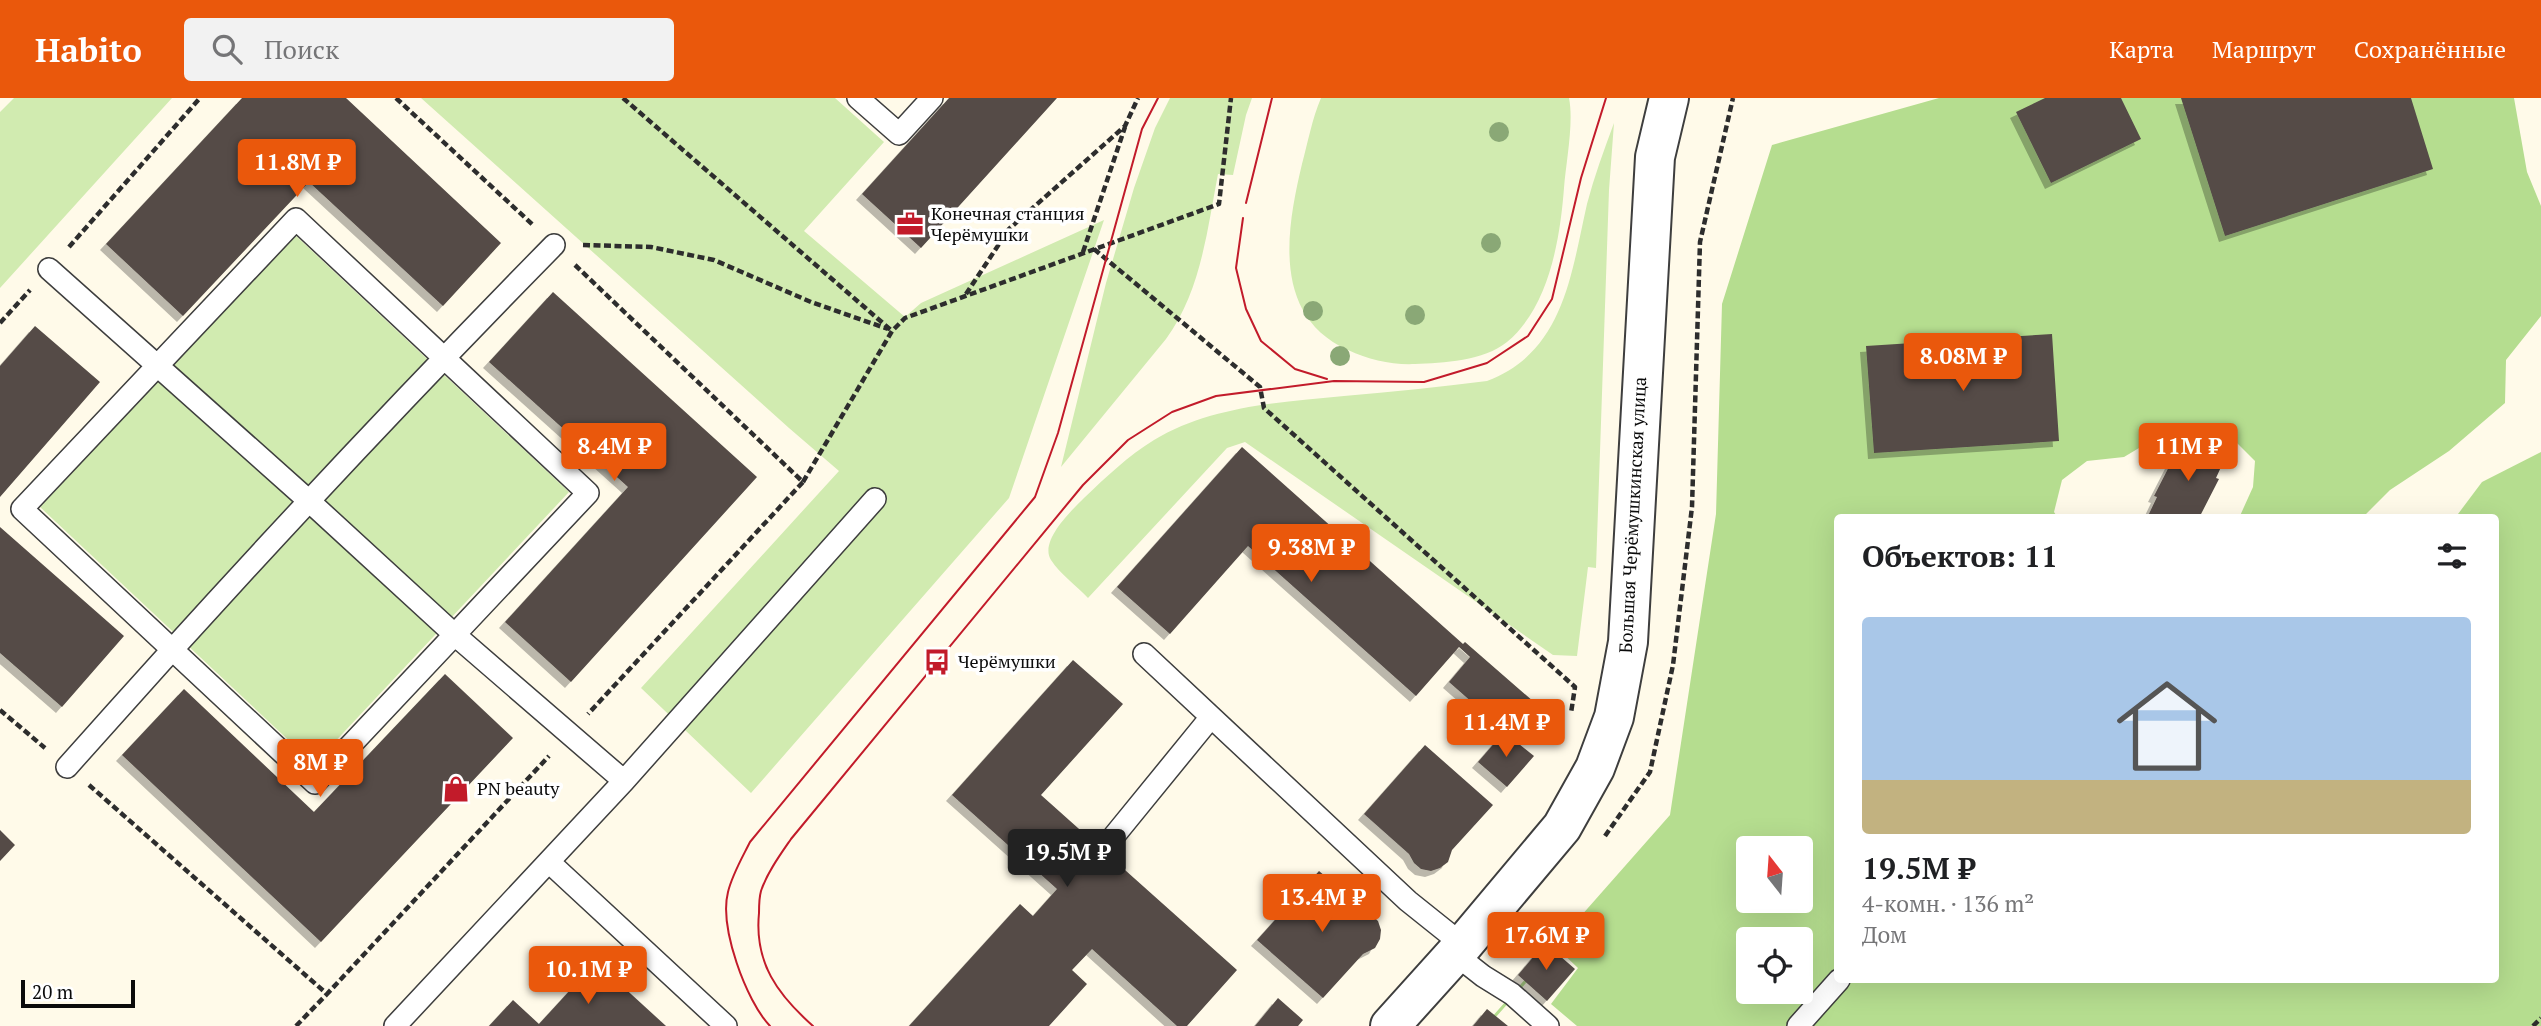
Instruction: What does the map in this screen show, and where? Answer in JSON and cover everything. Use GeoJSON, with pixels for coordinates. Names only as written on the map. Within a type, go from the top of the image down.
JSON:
{"type":"FeatureCollection","features":[{"type":"Feature","properties":{"kind":"street","name":"Большая Черёмушкинская улица"},"geometry":{"type":"LineString","coordinates":[[1390,1026],[1459,950],[1562,827],[1595,768],[1614,717],[1628,642],[1655,157],[1670,98]]}},
{"type":"Feature","properties":{"kind":"lane"},"geometry":{"type":"LineString","coordinates":[[858,98],[899,134],[932,98]]}},
{"type":"Feature","properties":{"kind":"lane"},"geometry":{"type":"LineString","coordinates":[[296,219],[588,493],[315,783],[22,509],[158,365],[296,219]]}},
{"type":"Feature","properties":{"kind":"lane"},"geometry":{"type":"LineString","coordinates":[[67,767],[172,649],[443,357],[554,245]]}},
{"type":"Feature","properties":{"kind":"lane"},"geometry":{"type":"LineString","coordinates":[[49,269],[455,635],[624,781]]}},
{"type":"Feature","properties":{"kind":"lane"},"geometry":{"type":"LineString","coordinates":[[395,1026],[624,781],[875,499]]}},
{"type":"Feature","properties":{"kind":"lane"},"geometry":{"type":"LineString","coordinates":[[1144,654],[1408,901],[1483,976],[1512,995],[1548,1026]]}},
{"type":"Feature","properties":{"kind":"lane"},"geometry":{"type":"LineString","coordinates":[[1114,836],[1211,716]]}},
{"type":"Feature","properties":{"kind":"lane"},"geometry":{"type":"LineString","coordinates":[[549,862],[726,1026]]}},
{"type":"Feature","properties":{"kind":"lane"},"geometry":{"type":"LineString","coordinates":[[1798,1026],[1836,983]]}},
{"type":"Feature","properties":{"kind":"path"},"geometry":{"type":"LineString","coordinates":[[0,323],[200,98]]}},
{"type":"Feature","properties":{"kind":"path"},"geometry":{"type":"LineString","coordinates":[[623,98],[892,331]]}},
{"type":"Feature","properties":{"kind":"path"},"geometry":{"type":"LineString","coordinates":[[1083,253],[1125,126],[1138,98]]}},
{"type":"Feature","properties":{"kind":"path"},"geometry":{"type":"LineString","coordinates":[[803,482],[892,331],[905,318],[1219,204],[1231,98]]}},
{"type":"Feature","properties":{"kind":"path"},"geometry":{"type":"LineString","coordinates":[[965,295],[1009,229],[1125,126]]}},
{"type":"Feature","properties":{"kind":"path"},"geometry":{"type":"LineString","coordinates":[[554,245],[651,247],[714,260],[811,302],[892,331]]}},
{"type":"Feature","properties":{"kind":"path"},"geometry":{"type":"LineString","coordinates":[[1094,248],[1260,387],[1264,408],[1575,687]]}},
{"type":"Feature","properties":{"kind":"path"},"geometry":{"type":"LineString","coordinates":[[296,1026],[327,994]]}},
{"type":"Feature","properties":{"kind":"path"},"geometry":{"type":"LineString","coordinates":[[2533,1026],[2541,1018]]}},
{"type":"Feature","properties":{"kind":"green space"},"geometry":{"type":"Polygon","coordinates":[[[14,98],[172,98],[0,288],[0,112],[14,98]]]}},
{"type":"Feature","properties":{"kind":"green space"},"geometry":{"type":"Polygon","coordinates":[[[421,98],[835,98],[884,142],[804,231],[905,317],[921,303],[1104,220],[1009,498],[751,793],[641,688],[839,471],[421,98]]]}},
{"type":"Feature","properties":{"kind":"green space"},"geometry":{"type":"Polygon","coordinates":[[[1170,98],[1252,98],[1233,175],[1218,174],[1201,260],[1178,320],[1166,339],[1061,467],[1106,283],[1134,188],[1155,128],[1170,98]]]}},
{"type":"Feature","properties":{"kind":"green space"},"geometry":{"type":"Polygon","coordinates":[[[1321,98],[1569,98],[1571,119],[1562,208],[1550,271],[1533,310],[1507,342],[1487,353],[1463,360],[1389,363],[1348,350],[1324,335],[1307,316],[1296,294],[1290,269],[1289,243],[1296,190],[1321,98]]]}},
{"type":"Feature","properties":{"kind":"green space"},"geometry":{"type":"Polygon","coordinates":[[[1939,98],[2514,98],[2527,172],[2541,206],[2541,316],[2506,360],[2505,403],[2449,451],[2390,490],[2366,514],[2241,514],[2253,487],[2255,461],[2227,433],[2184,428],[2149,442],[2124,457],[2087,461],[2062,480],[2055,514],[1834,514],[1834,983],[2499,983],[2499,514],[2458,514],[2482,482],[2541,452],[2541,1026],[1577,1026],[1551,1004],[1578,968],[1557,948],[1488,1026],[1484,1026],[1670,815],[1716,514],[1722,304],[1772,145],[1939,98]]]}},
{"type":"Feature","properties":{"kind":"green space"},"geometry":{"type":"Polygon","coordinates":[[[1614,123],[1609,190],[1596,568],[1588,567],[1577,656],[1553,655],[1245,442],[1227,448],[1088,598],[1051,560],[1049,544],[1065,518],[1126,460],[1154,440],[1176,429],[1246,407],[1487,381],[1513,368],[1533,351],[1560,308],[1569,283],[1599,163],[1614,123]]]}},
{"type":"Feature","properties":{"kind":"green space"},"geometry":{"type":"Polygon","coordinates":[[[295,235],[569,492],[314,764],[40,507],[295,235]]]}},
{"type":"Feature","properties":{"kind":"building"},"geometry":{"type":"Polygon","coordinates":[[[242,98],[346,98],[501,243],[443,306],[309,182],[183,316],[106,244],[242,98]]]}},
{"type":"Feature","properties":{"kind":"building"},"geometry":{"type":"Polygon","coordinates":[[[949,98],[1057,98],[921,248],[862,194],[949,98]]]}},
{"type":"Feature","properties":{"kind":"building"},"geometry":{"type":"Polygon","coordinates":[[[2045,98],[2121,98],[2141,139],[2051,183],[2016,112],[2045,98]]]}},
{"type":"Feature","properties":{"kind":"building"},"geometry":{"type":"Polygon","coordinates":[[[2181,98],[2411,98],[2433,169],[2225,236],[2181,98]]]}},
{"type":"Feature","properties":{"kind":"building"},"geometry":{"type":"Polygon","coordinates":[[[553,292],[757,477],[571,682],[505,622],[628,487],[489,362],[553,292]]]}},
{"type":"Feature","properties":{"kind":"building"},"geometry":{"type":"Polygon","coordinates":[[[35,326],[100,382],[0,497],[0,366],[35,326]]]}},
{"type":"Feature","properties":{"kind":"building"},"geometry":{"type":"Polygon","coordinates":[[[2052,334],[2059,441],[1874,453],[1866,346],[2052,334]]]}},
{"type":"Feature","properties":{"kind":"building"},"geometry":{"type":"Polygon","coordinates":[[[2187,437],[2226,456],[2216,478],[2219,479],[2201,514],[2149,514],[2157,497],[2154,496],[2174,457],[2177,458],[2187,437]]]}},
{"type":"Feature","properties":{"kind":"building"},"geometry":{"type":"Polygon","coordinates":[[[1242,447],[1463,644],[1465,642],[1542,709],[1515,740],[1449,682],[1470,657],[1459,647],[1416,696],[1248,546],[1170,634],[1117,587],[1242,447]]]}},
{"type":"Feature","properties":{"kind":"building"},"geometry":{"type":"Polygon","coordinates":[[[0,527],[124,636],[62,707],[0,653],[0,527]]]}},
{"type":"Feature","properties":{"kind":"building"},"geometry":{"type":"Polygon","coordinates":[[[1073,660],[1123,704],[1041,795],[1237,970],[1187,1026],[1177,1026],[1092,949],[1072,970],[1087,984],[1049,1026],[909,1026],[1020,904],[1033,916],[1057,889],[952,795],[1073,660]]]}},
{"type":"Feature","properties":{"kind":"building"},"geometry":{"type":"Polygon","coordinates":[[[445,674],[513,738],[321,942],[122,755],[184,689],[314,812],[445,674]]]}},
{"type":"Feature","properties":{"kind":"building"},"geometry":{"type":"Polygon","coordinates":[[[1504,732],[1534,756],[1507,787],[1478,762],[1504,732]]]}},
{"type":"Feature","properties":{"kind":"building"},"geometry":{"type":"Polygon","coordinates":[[[1425,745],[1493,805],[1452,850],[1448,862],[1431,871],[1421,869],[1409,854],[1364,814],[1425,745]]]}},
{"type":"Feature","properties":{"kind":"building"},"geometry":{"type":"Polygon","coordinates":[[[0,830],[15,845],[0,861],[0,830]]]}},
{"type":"Feature","properties":{"kind":"building"},"geometry":{"type":"Polygon","coordinates":[[[1319,871],[1378,921],[1381,930],[1375,948],[1363,954],[1323,998],[1257,940],[1319,871]]]}},
{"type":"Feature","properties":{"kind":"building"},"geometry":{"type":"Polygon","coordinates":[[[1545,943],[1575,969],[1547,1001],[1518,975],[1545,943]]]}},
{"type":"Feature","properties":{"kind":"building"},"geometry":{"type":"Polygon","coordinates":[[[596,962],[666,1026],[489,1026],[513,1000],[539,1024],[596,962]]]}},
{"type":"Feature","properties":{"kind":"building"},"geometry":{"type":"Polygon","coordinates":[[[1278,998],[1303,1020],[1298,1026],[1255,1026],[1278,998]]]}},
{"type":"Feature","properties":{"kind":"building"},"geometry":{"type":"Polygon","coordinates":[[[1487,1009],[1508,1026],[1473,1026],[1487,1009]]]}},
{"type":"Feature","properties":{"kind":"tram line"},"geometry":{"type":"LineString","coordinates":[[770,1026],[744,982],[731,943],[726,907],[735,873],[750,842],[1035,497],[1058,433],[1142,129],[1158,98]]}},
{"type":"Feature","properties":{"kind":"tram line"},"geometry":{"type":"LineString","coordinates":[[1246,203],[1272,98]]}},
{"type":"Feature","properties":{"kind":"tram line"},"geometry":{"type":"LineString","coordinates":[[813,1026],[779,990],[760,947],[760,896],[767,878],[791,839],[1083,485],[1128,440],[1172,412],[1216,396],[1334,381],[1424,382],[1487,363],[1528,336],[1552,299],[1581,178],[1606,98]]}},
{"type":"Feature","properties":{"kind":"tram line"},"geometry":{"type":"LineString","coordinates":[[1243,218],[1236,268],[1246,309],[1261,341],[1295,369],[1327,379]]}},
{"type":"Feature","properties":{"kind":"place","name":"Конечная станция Черёмушки"},"geometry":{"type":"Point","coordinates":[910,224]}},
{"type":"Feature","properties":{"kind":"place","name":"Черёмушки"},"geometry":{"type":"Point","coordinates":[937,662]}},
{"type":"Feature","properties":{"kind":"place","name":"PN beauty"},"geometry":{"type":"Point","coordinates":[456,789]}}]}
